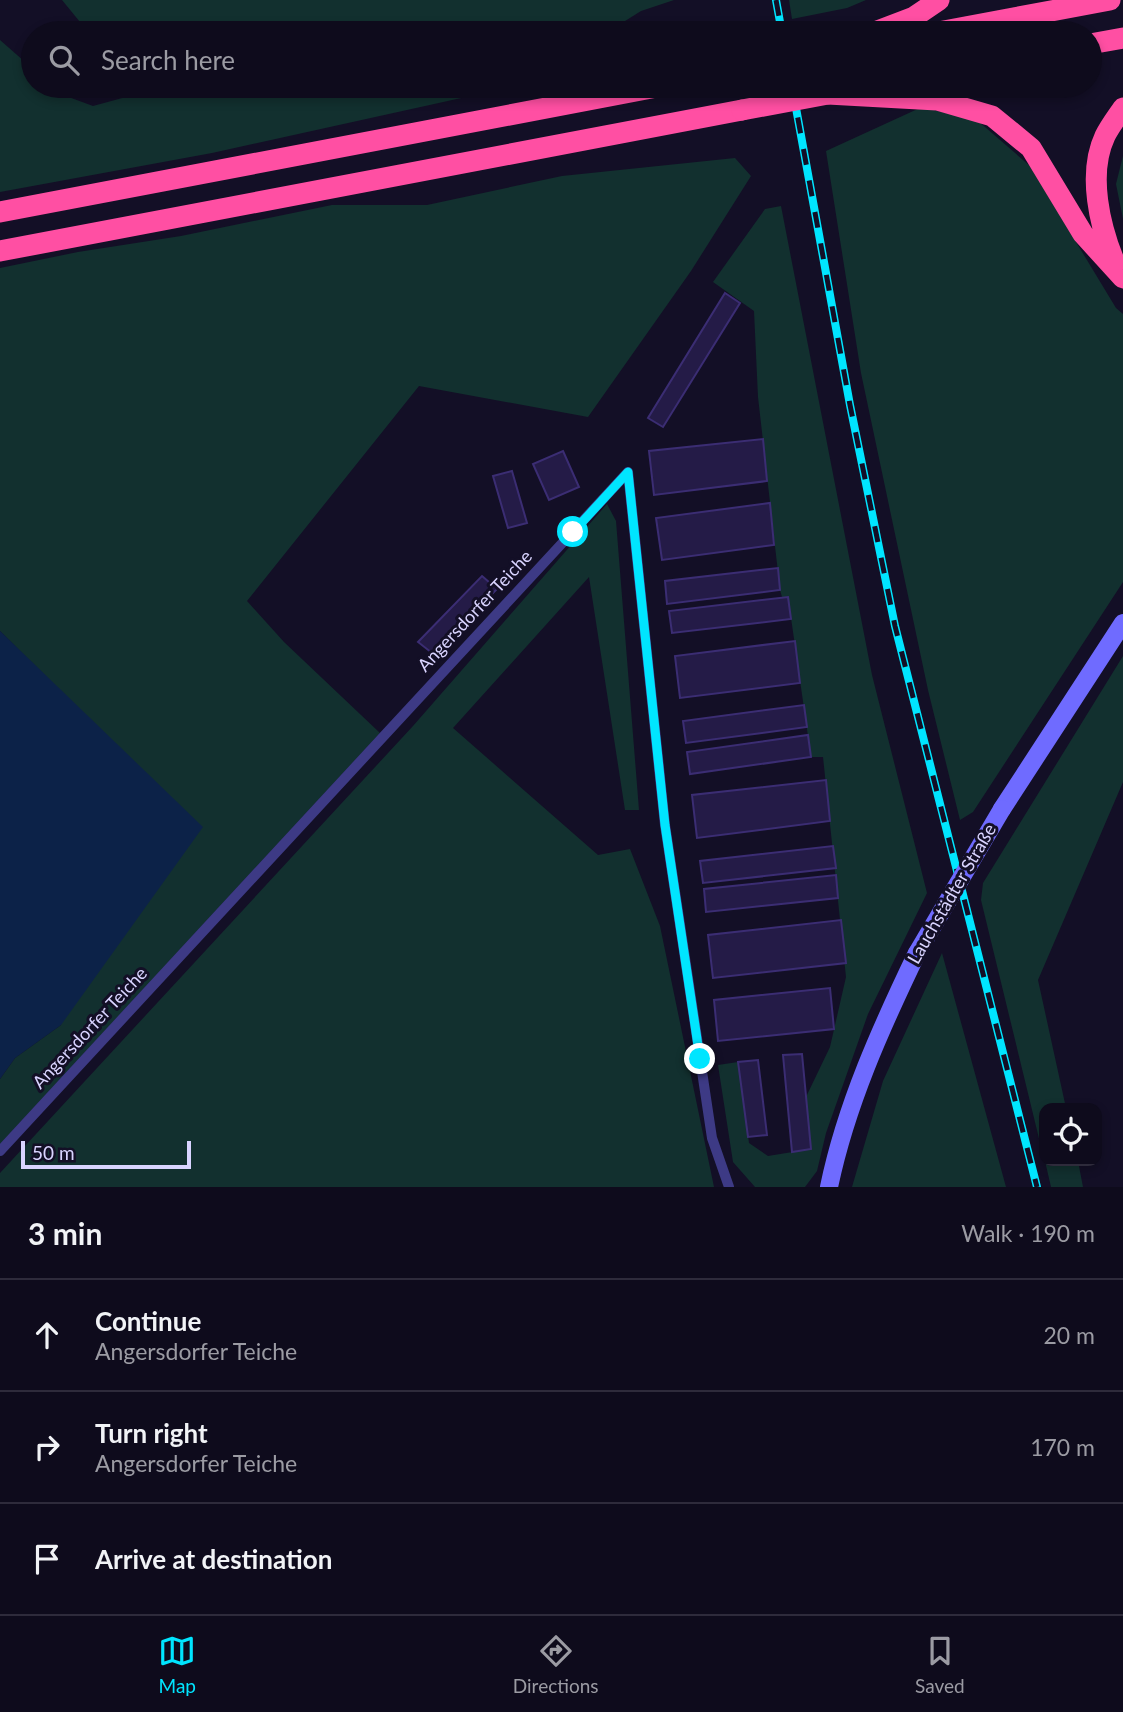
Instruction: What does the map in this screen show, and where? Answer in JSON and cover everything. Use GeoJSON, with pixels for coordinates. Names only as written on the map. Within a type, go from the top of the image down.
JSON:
{"type":"FeatureCollection","features":[{"type":"Feature","properties":{"kind":"highway"},"geometry":{"type":"LineString","coordinates":[[904,21],[939,0]]}},
{"type":"Feature","properties":{"kind":"highway"},"geometry":{"type":"LineString","coordinates":[[997,21],[1110,0]]}},
{"type":"Feature","properties":{"kind":"highway"},"geometry":{"type":"LineString","coordinates":[[1102,42],[1123,38]]}},
{"type":"Feature","properties":{"kind":"highway"},"geometry":{"type":"LineString","coordinates":[[0,212],[599,98]]}},
{"type":"Feature","properties":{"kind":"highway"},"geometry":{"type":"LineString","coordinates":[[0,251],[806,98]]}},
{"type":"Feature","properties":{"kind":"highway"},"geometry":{"type":"LineString","coordinates":[[901,98],[937,100],[992,116],[1031,148],[1083,234],[1121,277]]}},
{"type":"Feature","properties":{"kind":"highway"},"geometry":{"type":"LineString","coordinates":[[1121,277],[1104,238],[1098,192],[1098,161],[1105,136],[1123,108]]}},
{"type":"Feature","properties":{"kind":"main road","name":"Lauchstädter Straße"},"geometry":{"type":"LineString","coordinates":[[829,1187],[849,1111],[881,1029],[916,953],[1002,809],[1123,623]]}},
{"type":"Feature","properties":{"kind":"lane","name":"Angersdorfer Teiche"},"geometry":{"type":"LineString","coordinates":[[0,1151],[628,472],[665,825],[712,1138],[729,1187]]}},
{"type":"Feature","properties":{"kind":"green space"},"geometry":{"type":"Polygon","coordinates":[[[62,0],[674,0],[641,11],[625,21],[79,21],[62,0]]]}},
{"type":"Feature","properties":{"kind":"green space"},"geometry":{"type":"Polygon","coordinates":[[[789,0],[866,0],[847,8],[792,19],[789,0]]]}},
{"type":"Feature","properties":{"kind":"green space"},"geometry":{"type":"Polygon","coordinates":[[[0,40],[21,58],[21,98],[71,98],[93,106],[122,98],[462,98],[212,153],[0,192],[0,40]]]}},
{"type":"Feature","properties":{"kind":"green space"},"geometry":{"type":"Polygon","coordinates":[[[922,107],[978,121],[1030,166],[1116,308],[1123,314],[1123,582],[973,812],[960,820],[928,690],[861,373],[826,151],[922,107]]]}},
{"type":"Feature","properties":{"kind":"green space"},"geometry":{"type":"Polygon","coordinates":[[[1123,156],[1123,219],[1116,184],[1123,156]]]}},
{"type":"Feature","properties":{"kind":"green space"},"geometry":{"type":"Polygon","coordinates":[[[735,158],[751,176],[691,271],[588,417],[419,386],[247,601],[284,642],[380,733],[0,1144],[0,1079],[15,1058],[61,1025],[94,724],[0,631],[0,268],[78,252],[181,236],[332,205],[427,205],[562,176],[735,158]]]}},
{"type":"Feature","properties":{"kind":"green space"},"geometry":{"type":"Polygon","coordinates":[[[781,206],[872,675],[927,893],[868,1014],[826,1133],[817,1171],[805,1187],[755,1187],[733,1162],[718,1065],[738,1062],[749,1143],[768,1156],[811,1149],[806,1097],[830,1047],[846,977],[823,757],[811,757],[788,597],[782,597],[780,590],[758,397],[754,311],[713,282],[765,209],[781,206]]]}},
{"type":"Feature","properties":{"kind":"green space"},"geometry":{"type":"Polygon","coordinates":[[[607,504],[616,521],[639,810],[625,810],[589,577],[453,728],[598,855],[630,849],[660,926],[714,1187],[0,1187],[0,1173],[413,726],[607,504]]]}},
{"type":"Feature","properties":{"kind":"green space"},"geometry":{"type":"Polygon","coordinates":[[[1123,656],[1123,782],[1038,980],[1065,1103],[1039,1103],[1039,1138],[981,900],[983,883],[1123,656]]]}},
{"type":"Feature","properties":{"kind":"green space"},"geometry":{"type":"Polygon","coordinates":[[[942,953],[1006,1187],[852,1187],[883,1081],[942,953]]]}},
{"type":"Feature","properties":{"kind":"green space"},"geometry":{"type":"Polygon","coordinates":[[[1046,1166],[1079,1166],[1083,1187],[1051,1187],[1046,1166]]]}},
{"type":"Feature","properties":{"kind":"water"},"geometry":{"type":"Polygon","coordinates":[[[0,631],[203,827],[61,1025],[15,1058],[0,1079],[0,631]]]}},
{"type":"Feature","properties":{"kind":"building"},"geometry":{"type":"Polygon","coordinates":[[[725,293],[740,303],[663,427],[648,418],[725,293]]]}},
{"type":"Feature","properties":{"kind":"building"},"geometry":{"type":"Polygon","coordinates":[[[763,439],[767,481],[654,495],[649,451],[763,439]]]}},
{"type":"Feature","properties":{"kind":"building"},"geometry":{"type":"Polygon","coordinates":[[[563,451],[579,487],[549,500],[533,464],[563,451]]]}},
{"type":"Feature","properties":{"kind":"building"},"geometry":{"type":"Polygon","coordinates":[[[512,471],[527,523],[508,528],[493,476],[512,471]]]}},
{"type":"Feature","properties":{"kind":"building"},"geometry":{"type":"Polygon","coordinates":[[[770,503],[774,545],[662,560],[656,518],[770,503]]]}},
{"type":"Feature","properties":{"kind":"building"},"geometry":{"type":"Polygon","coordinates":[[[778,568],[780,590],[667,604],[665,581],[778,568]]]}},
{"type":"Feature","properties":{"kind":"building"},"geometry":{"type":"Polygon","coordinates":[[[482,576],[497,589],[432,653],[418,642],[482,576]]]}},
{"type":"Feature","properties":{"kind":"building"},"geometry":{"type":"Polygon","coordinates":[[[788,597],[791,619],[672,633],[669,611],[788,597]]]}},
{"type":"Feature","properties":{"kind":"building"},"geometry":{"type":"Polygon","coordinates":[[[795,641],[800,683],[680,698],[675,656],[795,641]]]}},
{"type":"Feature","properties":{"kind":"building"},"geometry":{"type":"Polygon","coordinates":[[[804,705],[807,727],[686,743],[683,721],[804,705]]]}},
{"type":"Feature","properties":{"kind":"building"},"geometry":{"type":"Polygon","coordinates":[[[808,735],[811,757],[690,774],[687,752],[808,735]]]}},
{"type":"Feature","properties":{"kind":"building"},"geometry":{"type":"Polygon","coordinates":[[[826,780],[830,821],[697,838],[692,795],[826,780]]]}},
{"type":"Feature","properties":{"kind":"building"},"geometry":{"type":"Polygon","coordinates":[[[833,846],[836,868],[703,883],[700,861],[833,846]]]}},
{"type":"Feature","properties":{"kind":"building"},"geometry":{"type":"Polygon","coordinates":[[[836,875],[838,898],[706,912],[704,889],[836,875]]]}},
{"type":"Feature","properties":{"kind":"building"},"geometry":{"type":"Polygon","coordinates":[[[841,920],[846,963],[713,978],[708,935],[841,920]]]}},
{"type":"Feature","properties":{"kind":"building"},"geometry":{"type":"Polygon","coordinates":[[[830,988],[834,1029],[718,1041],[714,1000],[830,988]]]}},
{"type":"Feature","properties":{"kind":"building"},"geometry":{"type":"Polygon","coordinates":[[[802,1054],[811,1149],[792,1152],[783,1055],[802,1054]]]}},
{"type":"Feature","properties":{"kind":"building"},"geometry":{"type":"Polygon","coordinates":[[[758,1060],[767,1135],[748,1137],[738,1062],[758,1060]]]}},
{"type":"Feature","properties":{"kind":"railway"},"geometry":{"type":"LineString","coordinates":[[776,0],[780,21]]}},
{"type":"Feature","properties":{"kind":"railway"},"geometry":{"type":"LineString","coordinates":[[794,98],[850,405],[895,626],[1037,1187]]}},
{"type":"Feature","properties":{"kind":"route"},"geometry":{"type":"LineString","coordinates":[[573,532],[628,472],[665,825],[700,1059]]}}]}
